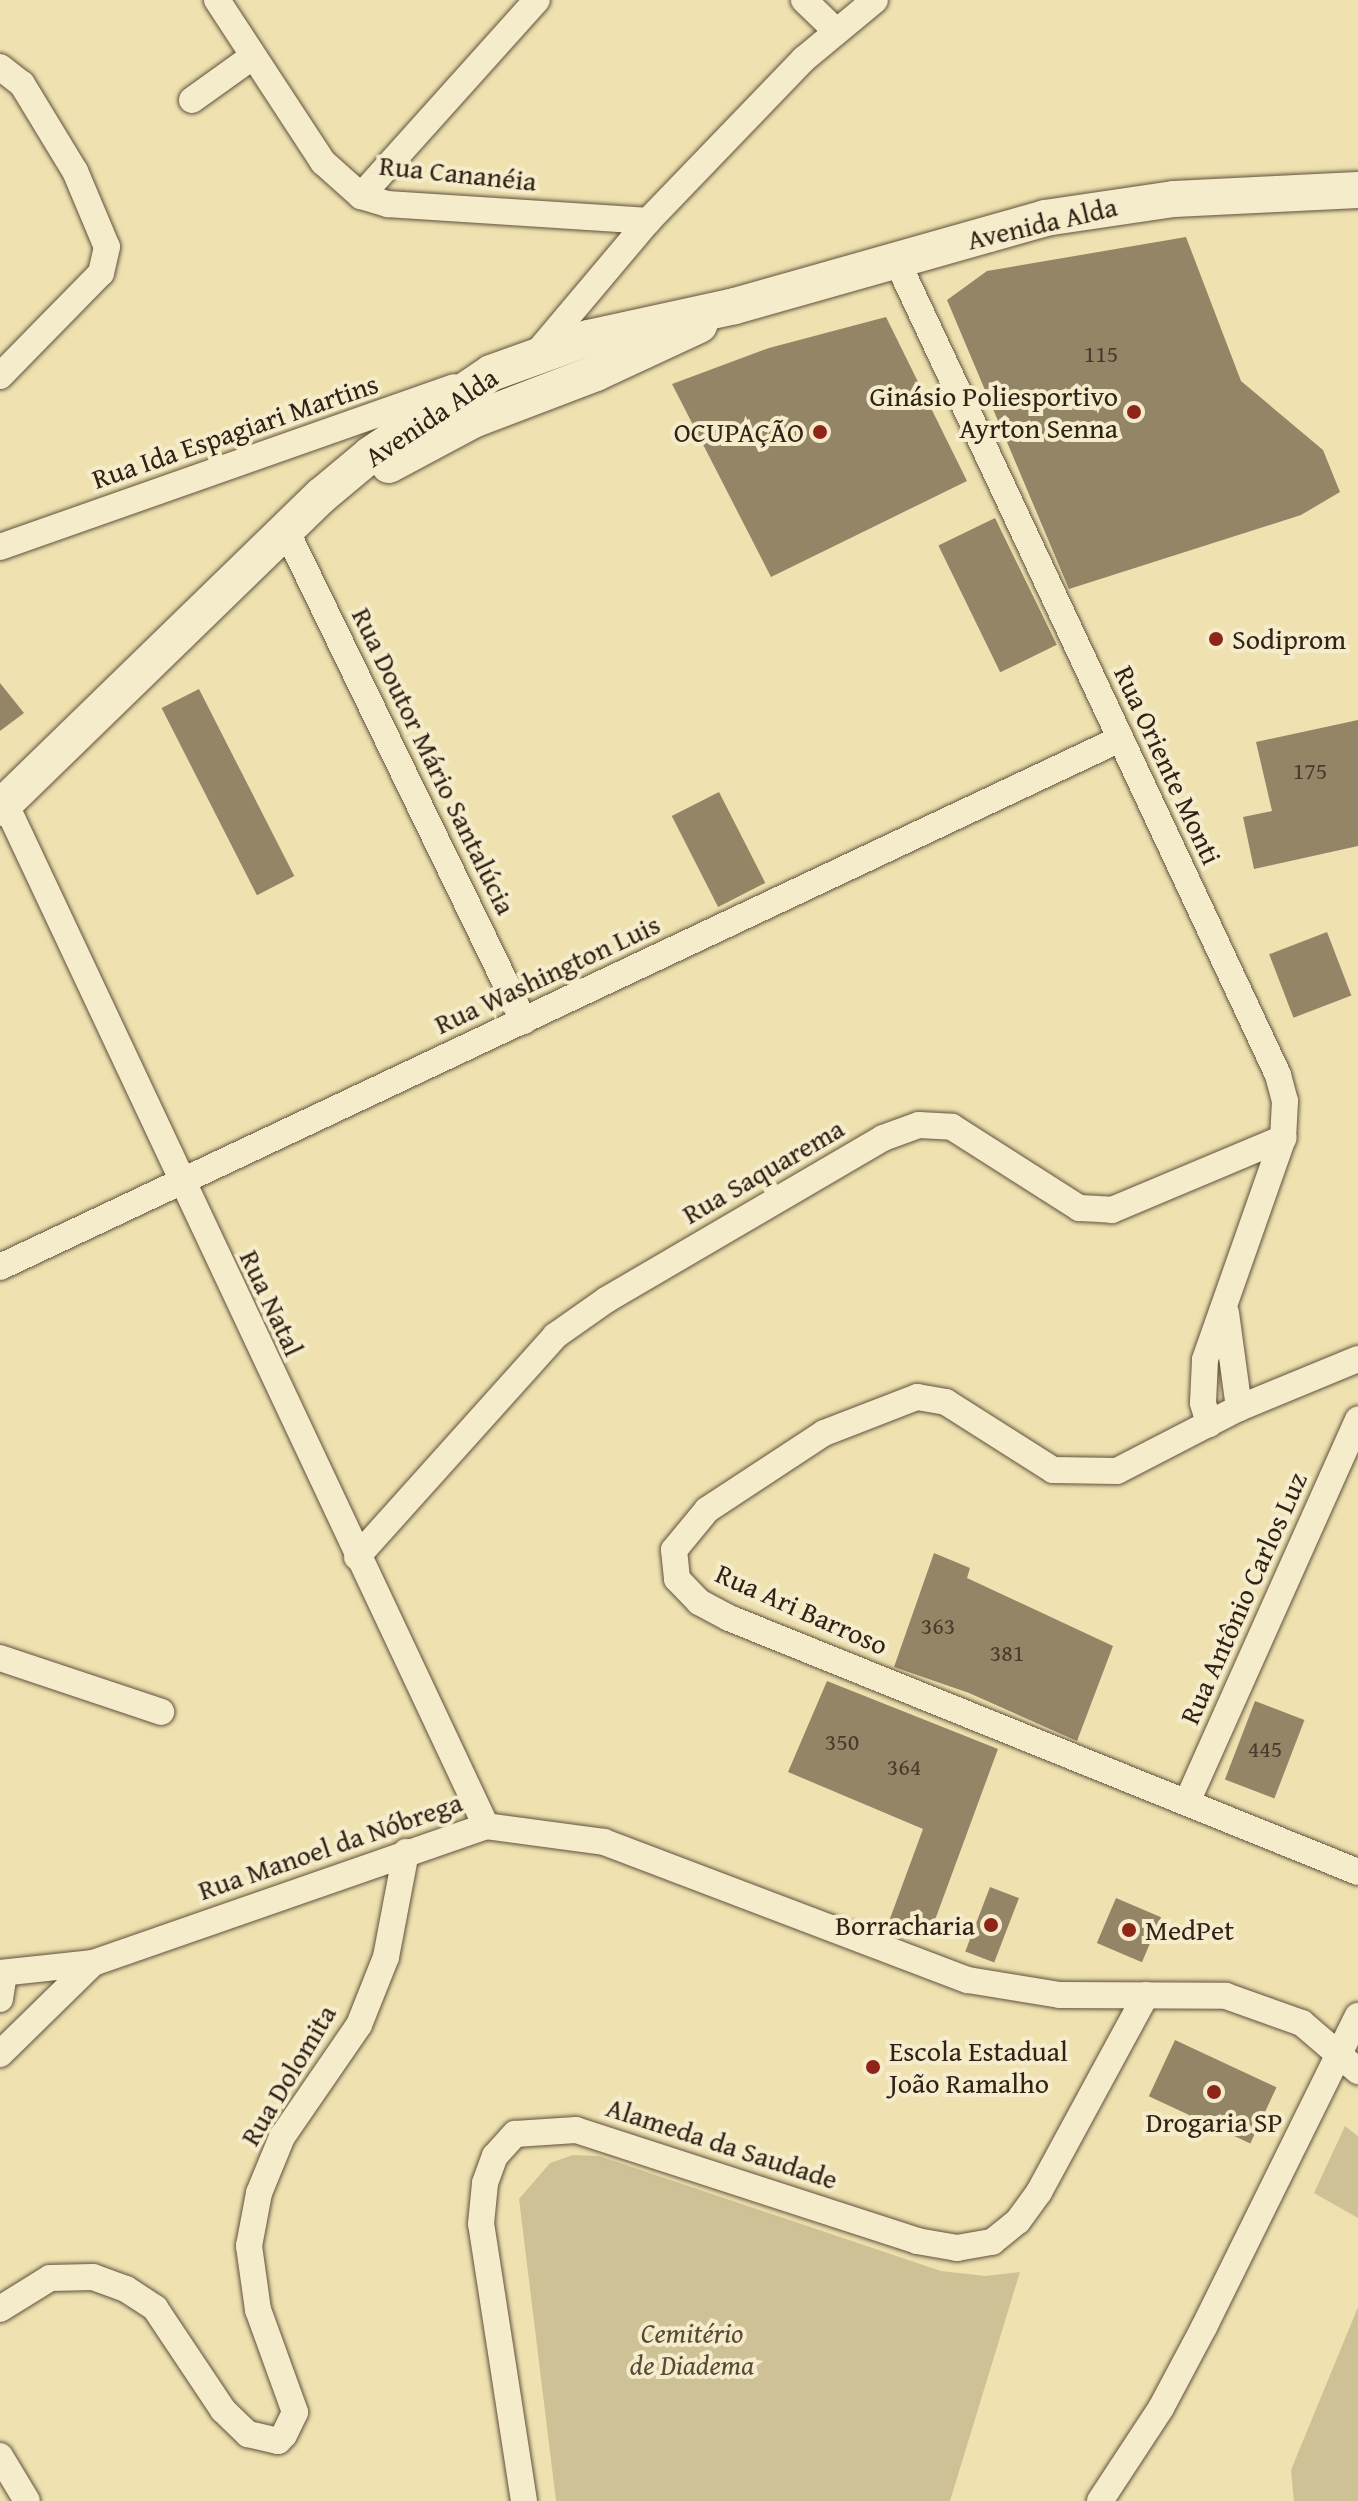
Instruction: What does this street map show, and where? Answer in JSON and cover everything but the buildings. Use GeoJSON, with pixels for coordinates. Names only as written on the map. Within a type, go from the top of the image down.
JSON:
{"type":"FeatureCollection","features":[{"type":"Feature","properties":{"kind":"main road","name":"Avenida Alda"},"geometry":{"type":"LineString","coordinates":[[3,806],[321,496],[370,455],[491,373],[537,353],[735,306],[1045,218],[1125,203],[1358,190]]}},
{"type":"Feature","properties":{"kind":"main road","name":"Avenida Alda"},"geometry":{"type":"LineString","coordinates":[[321,496],[473,420],[653,349],[735,306]]}},
{"type":"Feature","properties":{"kind":"main road"},"geometry":{"type":"LineString","coordinates":[[473,420],[537,353]]}},
{"type":"Feature","properties":{"kind":"street"},"geometry":{"type":"LineString","coordinates":[[361,196],[537,0]]}},
{"type":"Feature","properties":{"kind":"street"},"geometry":{"type":"LineString","coordinates":[[804,0],[835,30]]}},
{"type":"Feature","properties":{"kind":"street"},"geometry":{"type":"LineString","coordinates":[[537,353],[648,221],[835,30],[875,0]]}},
{"type":"Feature","properties":{"kind":"street","name":"Rua Cananéia"},"geometry":{"type":"LineString","coordinates":[[231,7],[252,57],[323,162],[361,196],[388,204],[648,221]]}},
{"type":"Feature","properties":{"kind":"street"},"geometry":{"type":"LineString","coordinates":[[192,100],[252,57]]}},
{"type":"Feature","properties":{"kind":"street"},"geometry":{"type":"LineString","coordinates":[[0,67],[22,84],[75,171],[100,224],[107,262],[0,376]]}},
{"type":"Feature","properties":{"kind":"street","name":"Rua Oriente Monti"},"geometry":{"type":"LineString","coordinates":[[896,259],[1278,1075],[1285,1101],[1283,1138],[1202,1378],[1209,1424]]}},
{"type":"Feature","properties":{"kind":"street","name":"Rua Ida Espagiari Martins"},"geometry":{"type":"LineString","coordinates":[[0,547],[491,373]]}},
{"type":"Feature","properties":{"kind":"street","name":"Rua Doutor Mário Santalúcia"},"geometry":{"type":"LineString","coordinates":[[285,528],[524,1021]]}},
{"type":"Feature","properties":{"kind":"street","name":"Rua Washington Luis"},"geometry":{"type":"LineString","coordinates":[[0,1267],[1120,739]]}},
{"type":"Feature","properties":{"kind":"street","name":"Rua Natal"},"geometry":{"type":"LineString","coordinates":[[3,806],[486,1826]]}},
{"type":"Feature","properties":{"kind":"street","name":"Rua Saquarema"},"geometry":{"type":"LineString","coordinates":[[357,1557],[529,1361],[578,1318],[883,1138],[919,1125],[952,1127],[1079,1208],[1112,1210],[1283,1138]]}},
{"type":"Feature","properties":{"kind":"street","name":"Rua Oriente Monti"},"geometry":{"type":"LineString","coordinates":[[1226,1310],[1239,1408]]}},
{"type":"Feature","properties":{"kind":"street"},"geometry":{"type":"LineString","coordinates":[[1239,1408],[1358,1359]]}},
{"type":"Feature","properties":{"kind":"street","name":"Rua Ari Barroso"},"geometry":{"type":"LineString","coordinates":[[1239,1408],[1117,1471],[1083,1473],[1053,1470],[946,1402],[917,1397],[801,1448],[707,1510],[674,1550],[677,1579],[699,1602],[729,1618],[1358,1872]]}},
{"type":"Feature","properties":{"kind":"street","name":"Rua Antônio Carlos Luz"},"geometry":{"type":"LineString","coordinates":[[1187,1802],[1358,1419]]}},
{"type":"Feature","properties":{"kind":"street"},"geometry":{"type":"LineString","coordinates":[[0,1658],[161,1712]]}},
{"type":"Feature","properties":{"kind":"street","name":"Rua Manoel da Nóbrega"},"geometry":{"type":"LineString","coordinates":[[2,1973],[93,1963],[486,1826],[604,1842],[968,1980],[1060,1995],[1226,1996],[1302,2023],[1348,2062]]}},
{"type":"Feature","properties":{"kind":"street","name":"Rua Dolomita"},"geometry":{"type":"LineString","coordinates":[[0,2309],[50,2278],[93,2277],[126,2289],[155,2308],[223,2410],[248,2434],[278,2441],[284,2435],[295,2412],[258,2310],[249,2246],[259,2193],[282,2137],[359,2025],[386,1957],[406,1852]]}},
{"type":"Feature","properties":{"kind":"street"},"geometry":{"type":"LineString","coordinates":[[0,2054],[93,1963]]}},
{"type":"Feature","properties":{"kind":"street"},"geometry":{"type":"LineString","coordinates":[[0,1999],[2,1973]]}},
{"type":"Feature","properties":{"kind":"street","name":"Alameda da Saudade"},"geometry":{"type":"LineString","coordinates":[[524,2501],[481,2224],[485,2183],[495,2156],[515,2134],[576,2130],[917,2241],[957,2248],[992,2242],[1018,2221],[1039,2192],[1146,1995]]}},
{"type":"Feature","properties":{"kind":"street"},"geometry":{"type":"LineString","coordinates":[[1100,2501],[1197,2340],[1348,2062],[1358,2016]]}},
{"type":"Feature","properties":{"kind":"street"},"geometry":{"type":"LineString","coordinates":[[0,2456],[27,2501]]}},
{"type":"Feature","properties":{"kind":"green space"},"geometry":{"type":"Polygon","coordinates":[[[1345,2126],[1358,2136],[1358,2218],[1314,2193],[1345,2126]]]}},
{"type":"Feature","properties":{"kind":"green space","name":"Cemitério de Diadema"},"geometry":{"type":"Polygon","coordinates":[[[573,2155],[599,2156],[941,2271],[985,2276],[1020,2272],[950,2501],[556,2501],[519,2199],[550,2163],[573,2155]]]}},
{"type":"Feature","properties":{"kind":"green space"},"geometry":{"type":"Polygon","coordinates":[[[1358,2307],[1358,2501],[1294,2501],[1291,2470],[1358,2307]]]}},
{"type":"Feature","properties":{"kind":"place","name":"Ginásio Poliesportivo Ayrton Senna"},"geometry":{"type":"Point","coordinates":[1134,412]}},
{"type":"Feature","properties":{"kind":"place","name":"OCUPAÇÃO"},"geometry":{"type":"Point","coordinates":[820,432]}},
{"type":"Feature","properties":{"kind":"place","name":"Sodiprom"},"geometry":{"type":"Point","coordinates":[1216,639]}},
{"type":"Feature","properties":{"kind":"place","name":"Borracharia"},"geometry":{"type":"Point","coordinates":[991,1925]}},
{"type":"Feature","properties":{"kind":"place","name":"MedPet"},"geometry":{"type":"Point","coordinates":[1129,1930]}},
{"type":"Feature","properties":{"kind":"place","name":"Escola Estadual João Ramalho"},"geometry":{"type":"Point","coordinates":[873,2067]}},
{"type":"Feature","properties":{"kind":"place","name":"Drogaria SP"},"geometry":{"type":"Point","coordinates":[1214,2092]}}]}
